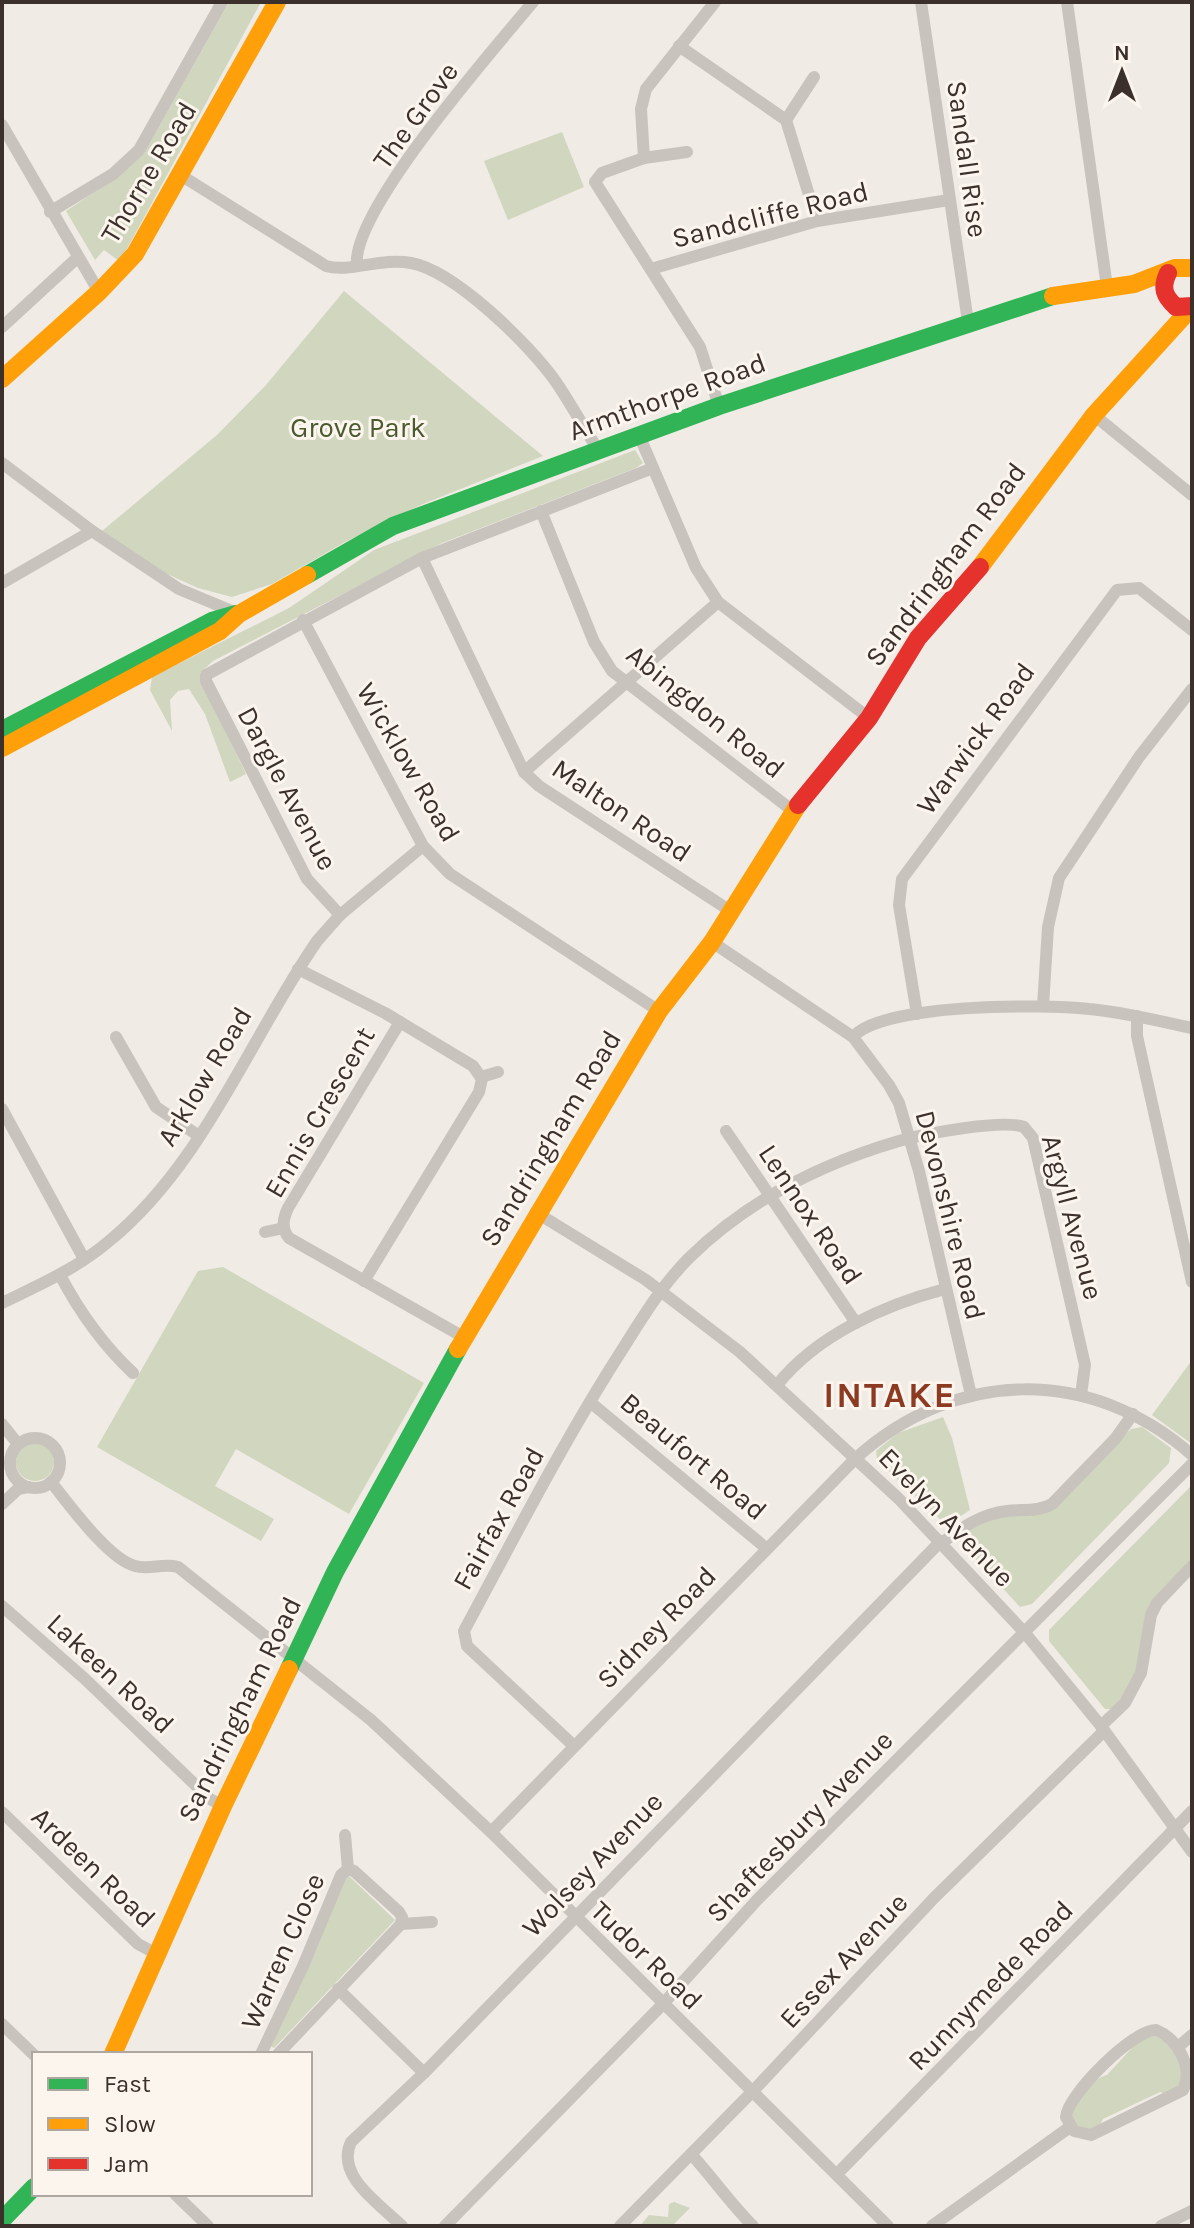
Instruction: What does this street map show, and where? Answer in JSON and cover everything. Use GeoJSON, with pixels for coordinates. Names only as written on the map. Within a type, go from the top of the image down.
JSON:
{"type":"FeatureCollection","features":[{"type":"Feature","properties":{"kind":"street","name":"Thorne Road"},"geometry":{"type":"LineString","coordinates":[[50,212],[113,174],[139,150],[222,2]]}},
{"type":"Feature","properties":{"kind":"street","name":"Thorne Road"},"geometry":{"type":"LineString","coordinates":[[2,379],[99,292],[135,254],[182,176],[277,2]]}},
{"type":"Feature","properties":{"kind":"street","name":"The Grove"},"geometry":{"type":"LineString","coordinates":[[357,266],[358,241],[427,132],[533,2]]}},
{"type":"Feature","properties":{"kind":"street"},"geometry":{"type":"LineString","coordinates":[[644,158],[642,99],[715,2]]}},
{"type":"Feature","properties":{"kind":"street","name":"Sandall Rise"},"geometry":{"type":"LineString","coordinates":[[921,2],[968,322]]}},
{"type":"Feature","properties":{"kind":"street"},"geometry":{"type":"LineString","coordinates":[[1067,2],[1107,287]]}},
{"type":"Feature","properties":{"kind":"street"},"geometry":{"type":"LineString","coordinates":[[679,46],[786,120],[817,221]]}},
{"type":"Feature","properties":{"kind":"street"},"geometry":{"type":"LineString","coordinates":[[786,120],[814,77]]}},
{"type":"Feature","properties":{"kind":"street"},"geometry":{"type":"LineString","coordinates":[[2,125],[99,292]]}},
{"type":"Feature","properties":{"kind":"street"},"geometry":{"type":"LineString","coordinates":[[687,152],[644,158],[602,173],[595,182],[700,347],[719,406]]}},
{"type":"Feature","properties":{"kind":"street"},"geometry":{"type":"LineString","coordinates":[[182,176],[326,266],[357,266],[392,260],[412,263],[444,275],[475,299],[540,363],[598,450]]}},
{"type":"Feature","properties":{"kind":"street","name":"Sandcliffe Road"},"geometry":{"type":"LineString","coordinates":[[651,269],[817,221],[949,200]]}},
{"type":"Feature","properties":{"kind":"street","name":"Thorne Road"},"geometry":{"type":"LineString","coordinates":[[2,327],[77,258]]}},
{"type":"Feature","properties":{"kind":"street","name":"Armthorpe Road"},"geometry":{"type":"LineString","coordinates":[[2,748],[220,631],[239,614],[393,526],[719,406],[968,322],[1054,296],[1134,284],[1184,266],[1192,268]]}},
{"type":"Feature","properties":{"kind":"street"},"geometry":{"type":"LineString","coordinates":[[1166,333],[1168,301],[1163,283],[1168,273]]}},
{"type":"Feature","properties":{"kind":"street","name":"Armthorpe Road"},"geometry":{"type":"LineString","coordinates":[[1134,284],[1168,301],[1192,307]]}},
{"type":"Feature","properties":{"kind":"street","name":"Sandringham Road"},"geometry":{"type":"LineString","coordinates":[[114,2052],[155,1953],[335,1572],[416,1419],[467,1339],[537,1213],[659,1011],[712,942],[793,811],[869,718],[918,638],[998,547],[1047,474],[1094,415],[1192,307]]}},
{"type":"Feature","properties":{"kind":"street"},"geometry":{"type":"LineString","coordinates":[[1094,415],[1192,495]]}},
{"type":"Feature","properties":{"kind":"street"},"geometry":{"type":"LineString","coordinates":[[639,435],[696,568],[718,602],[869,718]]}},
{"type":"Feature","properties":{"kind":"street"},"geometry":{"type":"LineString","coordinates":[[2,463],[92,531],[179,589],[239,614]]}},
{"type":"Feature","properties":{"kind":"street"},"geometry":{"type":"LineString","coordinates":[[303,620],[422,558],[653,468]]}},
{"type":"Feature","properties":{"kind":"street","name":"Abingdon Road"},"geometry":{"type":"LineString","coordinates":[[541,511],[594,642],[625,684],[793,811]]}},
{"type":"Feature","properties":{"kind":"street"},"geometry":{"type":"LineString","coordinates":[[2,583],[92,531]]}},
{"type":"Feature","properties":{"kind":"street","name":"Malton Road"},"geometry":{"type":"LineString","coordinates":[[422,558],[524,772],[539,786],[732,912]]}},
{"type":"Feature","properties":{"kind":"street","name":"Warwick Road"},"geometry":{"type":"LineString","coordinates":[[917,1014],[899,905],[902,879],[1117,590],[1139,588],[1192,630]]}},
{"type":"Feature","properties":{"kind":"street"},"geometry":{"type":"LineString","coordinates":[[524,772],[718,602]]}},
{"type":"Feature","properties":{"kind":"street","name":"Armthorpe Road"},"geometry":{"type":"LineString","coordinates":[[2,730],[212,621],[239,614]]}},
{"type":"Feature","properties":{"kind":"street","name":"Dargle Avenue"},"geometry":{"type":"LineString","coordinates":[[303,620],[206,675],[206,681],[307,879],[340,915]]}},
{"type":"Feature","properties":{"kind":"street","name":"Wicklow Road"},"geometry":{"type":"LineString","coordinates":[[303,620],[423,846],[450,874],[659,1011]]}},
{"type":"Feature","properties":{"kind":"street"},"geometry":{"type":"LineString","coordinates":[[1043,1006],[1048,927],[1059,878],[1139,757],[1192,689]]}},
{"type":"Feature","properties":{"kind":"street","name":"Arklow Road"},"geometry":{"type":"LineString","coordinates":[[2,1303],[60,1275],[129,1224],[168,1180],[199,1136],[298,969],[340,915],[423,846]]}},
{"type":"Feature","properties":{"kind":"street","name":"Devonshire Road"},"geometry":{"type":"LineString","coordinates":[[712,942],[853,1037],[889,1085],[911,1138],[971,1395]]}},
{"type":"Feature","properties":{"kind":"street"},"geometry":{"type":"LineString","coordinates":[[298,969],[400,1022],[473,1066],[481,1077],[479,1092],[364,1281]]}},
{"type":"Feature","properties":{"kind":"street"},"geometry":{"type":"LineString","coordinates":[[853,1037],[866,1026],[917,1014],[1043,1006],[1137,1016],[1192,1028]]}},
{"type":"Feature","properties":{"kind":"street"},"geometry":{"type":"LineString","coordinates":[[1137,1016],[1137,1036],[1192,1282]]}},
{"type":"Feature","properties":{"kind":"street","name":"Ennis Crescent"},"geometry":{"type":"LineString","coordinates":[[400,1022],[288,1208],[284,1228],[289,1238],[467,1339]]}},
{"type":"Feature","properties":{"kind":"street"},"geometry":{"type":"LineString","coordinates":[[116,1037],[156,1107],[199,1136]]}},
{"type":"Feature","properties":{"kind":"street"},"geometry":{"type":"LineString","coordinates":[[481,1077],[498,1072]]}},
{"type":"Feature","properties":{"kind":"street"},"geometry":{"type":"LineString","coordinates":[[2,1109],[84,1259]]}},
{"type":"Feature","properties":{"kind":"street","name":"Argyll Avenue"},"geometry":{"type":"LineString","coordinates":[[660,1291],[690,1257],[771,1194],[851,1155],[911,1138],[1018,1125],[1031,1132],[1085,1365],[1081,1395]]}},
{"type":"Feature","properties":{"kind":"street","name":"Lennox Road"},"geometry":{"type":"LineString","coordinates":[[726,1131],[856,1323]]}},
{"type":"Feature","properties":{"kind":"street","name":"Evelyn Avenue"},"geometry":{"type":"LineString","coordinates":[[537,1213],[660,1291],[777,1385],[942,1541],[1025,1633],[1103,1729],[1192,1852]]}},
{"type":"Feature","properties":{"kind":"street","name":"Ennis Crescent"},"geometry":{"type":"LineString","coordinates":[[265,1232],[284,1228]]}},
{"type":"Feature","properties":{"kind":"street"},"geometry":{"type":"LineString","coordinates":[[60,1275],[78,1310],[110,1352],[133,1373]]}},
{"type":"Feature","properties":{"kind":"street"},"geometry":{"type":"LineString","coordinates":[[777,1385],[811,1351],[856,1323],[910,1298],[945,1289]]}},
{"type":"Feature","properties":{"kind":"street","name":"Fairfax Road"},"geometry":{"type":"LineString","coordinates":[[574,1746],[467,1646],[464,1631],[590,1402],[660,1291]]}},
{"type":"Feature","properties":{"kind":"street","name":"Sidney Road"},"geometry":{"type":"LineString","coordinates":[[491,1832],[856,1458],[908,1418],[971,1395],[1038,1389],[1081,1395],[1133,1414],[1167,1434],[1192,1455]]}},
{"type":"Feature","properties":{"kind":"street","name":"Beaufort Road"},"geometry":{"type":"LineString","coordinates":[[590,1402],[766,1548]]}},
{"type":"Feature","properties":{"kind":"street","name":"Wolsey Avenue"},"geometry":{"type":"LineString","coordinates":[[402,2226],[348,2172],[346,2153],[351,2142],[424,2073],[942,1541],[980,1518],[1007,1511],[1043,1509],[1052,1504],[1115,1439],[1133,1414]]}},
{"type":"Feature","properties":{"kind":"street"},"geometry":{"type":"LineString","coordinates":[[2,1424],[18,1444]]}},
{"type":"Feature","properties":{"kind":"street"},"geometry":{"type":"LineString","coordinates":[[2,1504],[18,1489],[28,1487],[51,1482],[60,1461],[52,1445],[39,1438],[18,1444],[11,1455],[15,1478],[28,1487]]}},
{"type":"Feature","properties":{"kind":"street","name":"Shaftesbury Avenue"},"geometry":{"type":"LineString","coordinates":[[445,2226],[662,2005],[757,1900],[1192,1464]]}},
{"type":"Feature","properties":{"kind":"street"},"geometry":{"type":"LineString","coordinates":[[2,1483],[11,1469]]}},
{"type":"Feature","properties":{"kind":"street","name":"Tudor Road"},"geometry":{"type":"LineString","coordinates":[[51,1482],[82,1520],[126,1562],[144,1567],[167,1564],[178,1567],[293,1662],[371,1720],[491,1832],[573,1917],[888,2226]]}},
{"type":"Feature","properties":{"kind":"street","name":"Essex Avenue"},"geometry":{"type":"LineString","coordinates":[[620,2226],[753,2091],[934,1898],[1103,1729],[1125,1703],[1137,1681],[1157,1603],[1192,1566]]}},
{"type":"Feature","properties":{"kind":"street","name":"Lakeen Road"},"geometry":{"type":"LineString","coordinates":[[2,1606],[85,1679],[210,1799],[223,1806]]}},
{"type":"Feature","properties":{"kind":"street","name":"Runnymede Road"},"geometry":{"type":"LineString","coordinates":[[837,2174],[1192,1811]]}},
{"type":"Feature","properties":{"kind":"street","name":"Ardeen Road"},"geometry":{"type":"LineString","coordinates":[[2,1812],[138,1944],[155,1953]]}},
{"type":"Feature","properties":{"kind":"street","name":"Warren Close"},"geometry":{"type":"LineString","coordinates":[[280,2052],[401,1924],[399,1912],[348,1869],[345,1835]]}},
{"type":"Feature","properties":{"kind":"street","name":"Warren Close"},"geometry":{"type":"LineString","coordinates":[[262,2052],[303,1966],[341,1875],[348,1869]]}},
{"type":"Feature","properties":{"kind":"street"},"geometry":{"type":"LineString","coordinates":[[401,1924],[432,1922]]}},
{"type":"Feature","properties":{"kind":"street"},"geometry":{"type":"LineString","coordinates":[[338,1989],[424,2073]]}},
{"type":"Feature","properties":{"kind":"street"},"geometry":{"type":"LineString","coordinates":[[2,2024],[32,2053]]}},
{"type":"Feature","properties":{"kind":"street"},"geometry":{"type":"LineString","coordinates":[[1156,2030],[1178,2047],[1189,2070],[1183,2090],[1091,2135],[1080,2135],[1070,2127],[1066,2112],[1071,2099],[1136,2035],[1156,2030]]}},
{"type":"Feature","properties":{"kind":"street"},"geometry":{"type":"LineString","coordinates":[[1178,2047],[1192,2035]]}},
{"type":"Feature","properties":{"kind":"street"},"geometry":{"type":"LineString","coordinates":[[932,2226],[1070,2127]]}},
{"type":"Feature","properties":{"kind":"street"},"geometry":{"type":"LineString","coordinates":[[691,2154],[712,2174],[722,2195],[753,2226]]}},
{"type":"Feature","properties":{"kind":"street"},"geometry":{"type":"LineString","coordinates":[[8,2226],[2,2220],[32,2189]]}},
{"type":"Feature","properties":{"kind":"street"},"geometry":{"type":"LineString","coordinates":[[177,2196],[208,2226]]}},
{"type":"Feature","properties":{"kind":"street"},"geometry":{"type":"LineString","coordinates":[[1161,2226],[1192,2211]]}},
{"type":"Feature","properties":{"kind":"green space"},"geometry":{"type":"Polygon","coordinates":[[[229,2],[261,2],[123,256],[119,261],[104,250],[95,260],[66,211],[113,180],[144,153],[229,2]]]}},
{"type":"Feature","properties":{"kind":"green space"},"geometry":{"type":"Polygon","coordinates":[[[562,132],[584,187],[508,220],[484,161],[562,132]]]}},
{"type":"Feature","properties":{"kind":"green space","name":"Grove Park"},"geometry":{"type":"Polygon","coordinates":[[[344,291],[543,456],[423,504],[345,542],[272,584],[232,597],[198,588],[156,569],[102,531],[217,435],[266,385],[344,291]]]}},
{"type":"Feature","properties":{"kind":"green space"},"geometry":{"type":"Polygon","coordinates":[[[635,450],[643,463],[636,468],[442,543],[213,661],[200,673],[202,683],[246,774],[230,782],[205,714],[189,689],[178,691],[170,700],[172,731],[150,690],[152,677],[289,608],[374,550],[635,450]]]}},
{"type":"Feature","properties":{"kind":"green space"},"geometry":{"type":"Polygon","coordinates":[[[223,1267],[424,1383],[349,1514],[236,1449],[215,1486],[274,1519],[261,1541],[97,1447],[198,1271],[223,1267]]]}},
{"type":"Feature","properties":{"kind":"green space"},"geometry":{"type":"Polygon","coordinates":[[[1192,1360],[1192,1444],[1152,1415],[1192,1360]]]}},
{"type":"Feature","properties":{"kind":"green space"},"geometry":{"type":"Polygon","coordinates":[[[943,1417],[952,1438],[970,1510],[950,1523],[944,1523],[877,1460],[876,1451],[898,1433],[943,1417]]]}},
{"type":"Feature","properties":{"kind":"green space"},"geometry":{"type":"Polygon","coordinates":[[[1142,1427],[1171,1448],[1169,1463],[1032,1604],[1020,1607],[959,1541],[960,1536],[990,1518],[1039,1513],[1131,1429],[1142,1427]]]}},
{"type":"Feature","properties":{"kind":"green space"},"geometry":{"type":"Polygon","coordinates":[[[35,1443],[49,1448],[54,1462],[49,1476],[35,1481],[21,1476],[16,1462],[21,1448],[35,1443]]]}},
{"type":"Feature","properties":{"kind":"green space"},"geometry":{"type":"Polygon","coordinates":[[[1192,1485],[1192,1558],[1153,1599],[1139,1664],[1127,1691],[1113,1709],[1105,1709],[1049,1641],[1049,1630],[1192,1485]]]}},
{"type":"Feature","properties":{"kind":"green space"},"geometry":{"type":"Polygon","coordinates":[[[349,1876],[395,1920],[274,2048],[271,2046],[345,1878],[349,1876]]]}},
{"type":"Feature","properties":{"kind":"green space"},"geometry":{"type":"Polygon","coordinates":[[[1154,2036],[1167,2044],[1176,2056],[1181,2070],[1181,2084],[1166,2094],[1160,2092],[1103,2119],[1099,2127],[1086,2129],[1077,2125],[1071,2117],[1084,2092],[1107,2075],[1141,2038],[1154,2036]]]}},
{"type":"Feature","properties":{"kind":"green space"},"geometry":{"type":"Polygon","coordinates":[[[674,2202],[690,2208],[672,2226],[640,2226],[649,2215],[668,2217],[669,2204],[674,2202]]]}},
{"type":"Feature","properties":{"kind":"traffic: fast"},"geometry":{"type":"LineString","coordinates":[[307,575],[393,526],[719,406],[1053,296]]}},
{"type":"Feature","properties":{"kind":"traffic: fast"},"geometry":{"type":"LineString","coordinates":[[2,730],[212,621],[236,614]]}},
{"type":"Feature","properties":{"kind":"traffic: fast"},"geometry":{"type":"LineString","coordinates":[[289,1669],[335,1572],[458,1349]]}},
{"type":"Feature","properties":{"kind":"traffic: fast"},"geometry":{"type":"LineString","coordinates":[[2,2220],[32,2189]]}},
{"type":"Feature","properties":{"kind":"traffic: slow"},"geometry":{"type":"LineString","coordinates":[[2,379],[99,292],[135,254],[277,2]]}},
{"type":"Feature","properties":{"kind":"traffic: slow"},"geometry":{"type":"LineString","coordinates":[[1053,296],[1134,284],[1175,268],[1192,268]]}},
{"type":"Feature","properties":{"kind":"traffic: slow"},"geometry":{"type":"LineString","coordinates":[[980,567],[1094,415],[1192,307]]}},
{"type":"Feature","properties":{"kind":"traffic: slow"},"geometry":{"type":"LineString","coordinates":[[2,748],[220,631],[239,614],[307,575]]}},
{"type":"Feature","properties":{"kind":"traffic: slow"},"geometry":{"type":"LineString","coordinates":[[458,1349],[659,1011],[712,942],[798,805]]}},
{"type":"Feature","properties":{"kind":"traffic: slow"},"geometry":{"type":"LineString","coordinates":[[114,2052],[223,1806],[289,1669]]}},
{"type":"Feature","properties":{"kind":"traffic: jam"},"geometry":{"type":"LineString","coordinates":[[1168,273],[1164,287],[1169,299],[1176,307],[1192,306]]}},
{"type":"Feature","properties":{"kind":"traffic: jam"},"geometry":{"type":"LineString","coordinates":[[798,805],[869,718],[918,638],[980,567]]}},
{"type":"Feature","properties":{"kind":"district","name":"INTAKE"},"geometry":{"type":"Point","coordinates":[890,1394]}}]}
